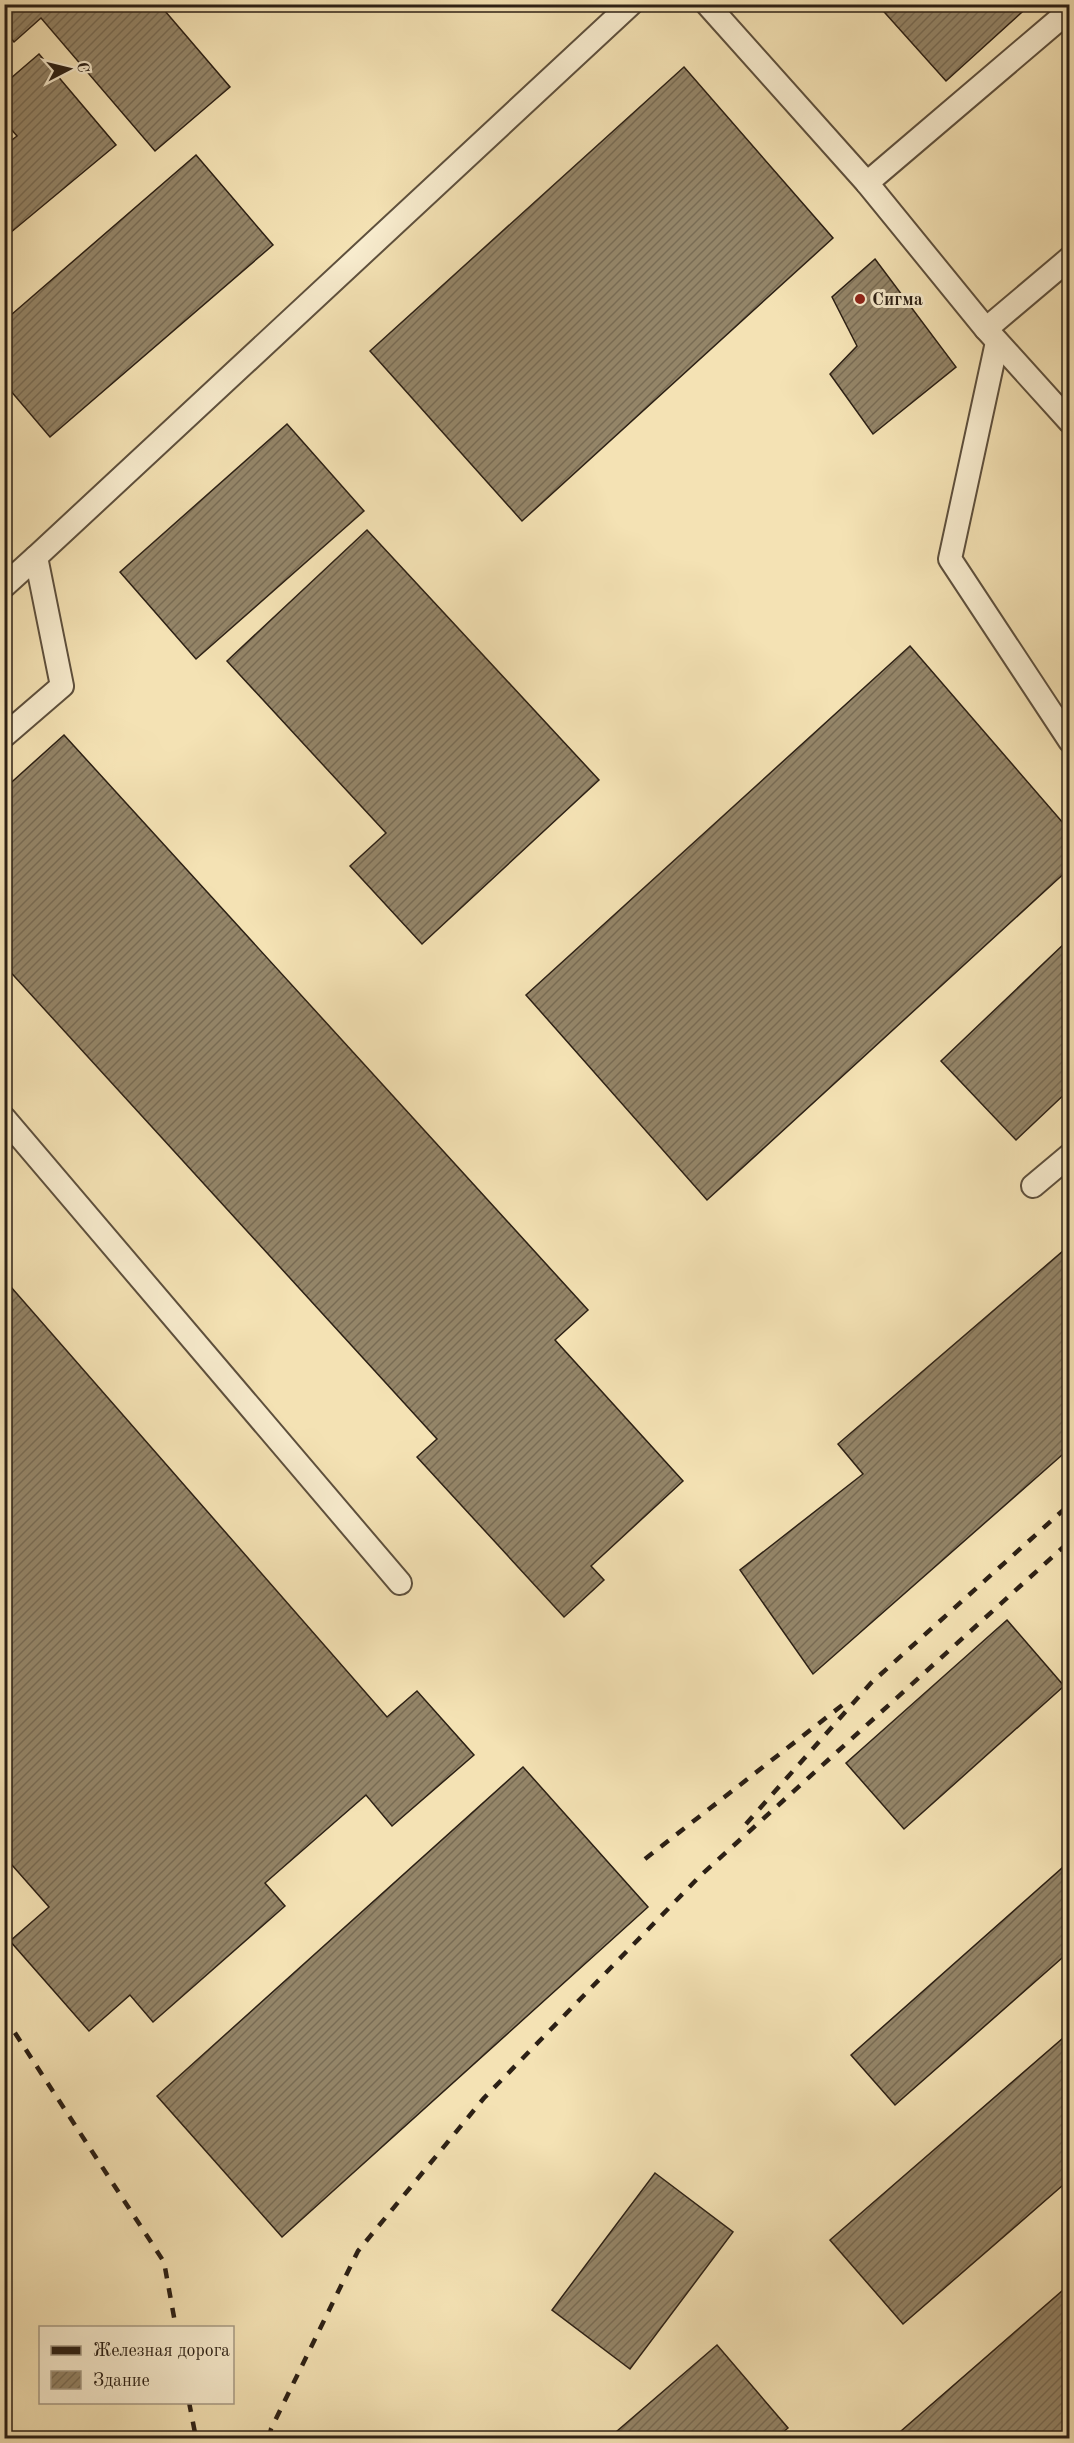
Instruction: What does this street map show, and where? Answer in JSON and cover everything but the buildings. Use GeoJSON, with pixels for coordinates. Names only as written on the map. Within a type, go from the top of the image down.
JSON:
{"type":"FeatureCollection","features":[{"type":"Feature","properties":{"kind":"lane"},"geometry":{"type":"LineString","coordinates":[[4,586],[631,4]]}},
{"type":"Feature","properties":{"kind":"lane"},"geometry":{"type":"LineString","coordinates":[[707,4],[867,183],[991,335],[1070,422]]}},
{"type":"Feature","properties":{"kind":"lane"},"geometry":{"type":"LineString","coordinates":[[867,183],[1070,10]]}},
{"type":"Feature","properties":{"kind":"lane"},"geometry":{"type":"LineString","coordinates":[[1070,258],[991,335],[950,559],[1070,741]]}},
{"type":"Feature","properties":{"kind":"lane"},"geometry":{"type":"LineString","coordinates":[[4,736],[62,686],[36,557]]}},
{"type":"Feature","properties":{"kind":"lane"},"geometry":{"type":"LineString","coordinates":[[4,1118],[400,1583]]}},
{"type":"Feature","properties":{"kind":"lane"},"geometry":{"type":"LineString","coordinates":[[1033,1186],[1070,1155]]}},
{"type":"Feature","properties":{"kind":"railway"},"geometry":{"type":"LineString","coordinates":[[746,1824],[871,1683],[1070,1504]]}},
{"type":"Feature","properties":{"kind":"railway"},"geometry":{"type":"LineString","coordinates":[[269,2438],[271,2429],[358,2251],[484,2098],[700,1876],[1070,1541]]}},
{"type":"Feature","properties":{"kind":"railway"},"geometry":{"type":"LineString","coordinates":[[645,1859],[845,1703]]}},
{"type":"Feature","properties":{"kind":"railway"},"geometry":{"type":"LineString","coordinates":[[4,2016],[164,2262],[176,2326]]}},
{"type":"Feature","properties":{"kind":"railway"},"geometry":{"type":"LineString","coordinates":[[189,2404],[196,2438]]}},
{"type":"Feature","properties":{"kind":"place","name":"Сигма"},"geometry":{"type":"Point","coordinates":[860,299]}}]}
